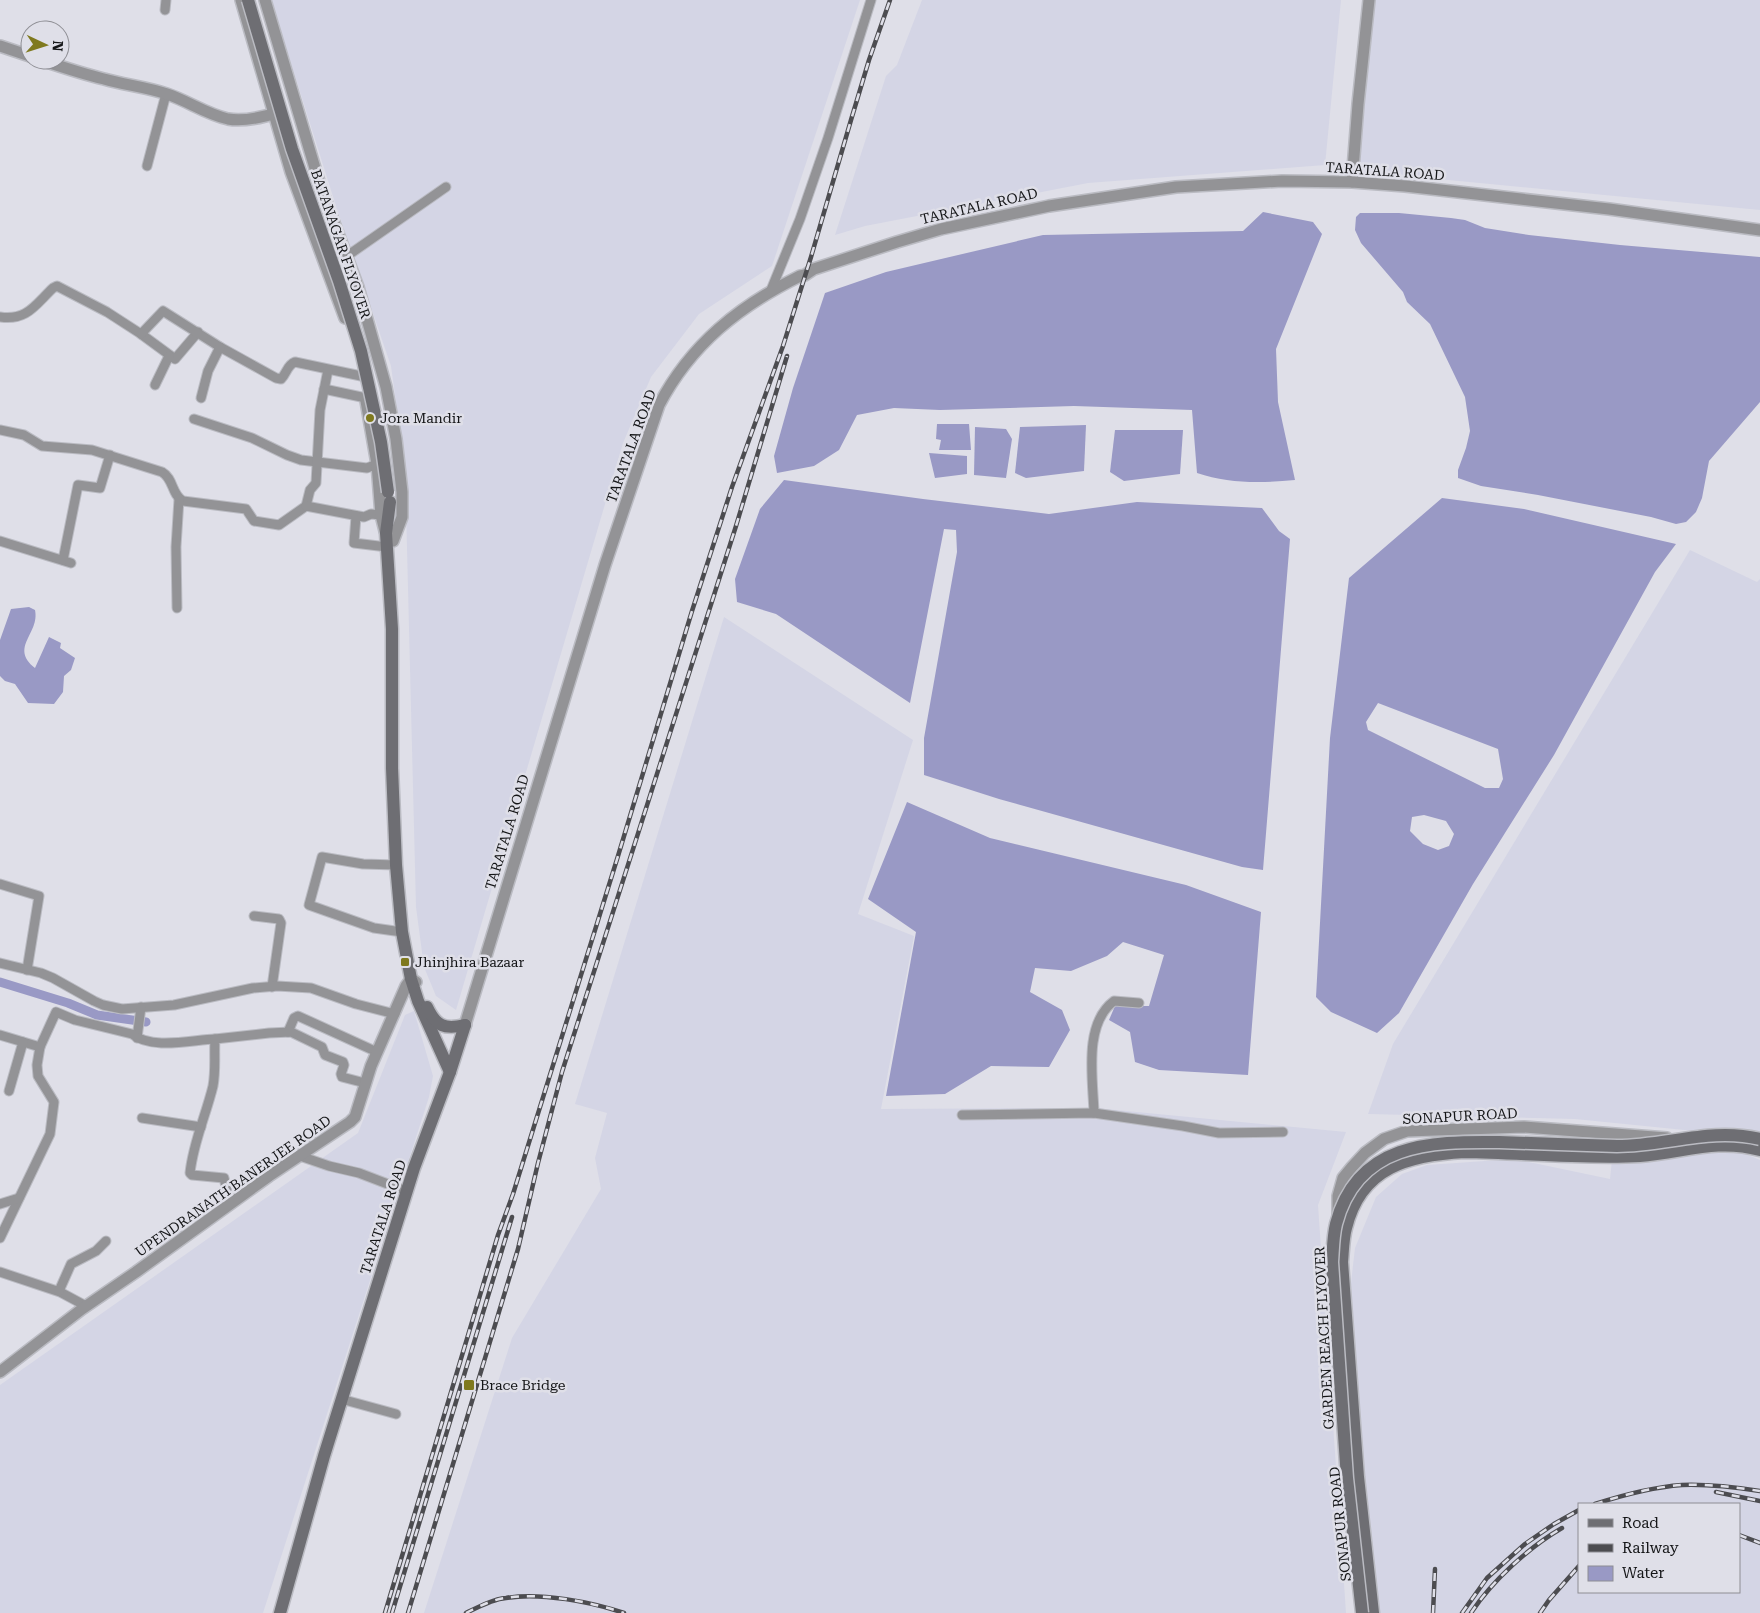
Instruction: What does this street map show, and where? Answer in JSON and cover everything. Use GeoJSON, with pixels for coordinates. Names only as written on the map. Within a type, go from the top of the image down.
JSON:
{"type":"FeatureCollection","features":[{"type":"Feature","properties":{"kind":"main road","name":"BATANAGAR FLYOVER"},"geometry":{"type":"LineString","coordinates":[[248,0],[292,149],[339,281],[361,351],[381,442],[389,497],[389,540]]}},
{"type":"Feature","properties":{"kind":"main road"},"geometry":{"type":"LineString","coordinates":[[389,540],[392,629],[392,768],[396,865],[402,932],[425,1018],[450,1072]]}},
{"type":"Feature","properties":{"kind":"main road"},"geometry":{"type":"LineString","coordinates":[[389,540],[397,626],[401,854],[415,982],[430,1013],[441,1025],[450,1028],[464,1025]]}},
{"type":"Feature","properties":{"kind":"main road","name":"TARATALA ROAD"},"geometry":{"type":"LineString","coordinates":[[280,1613],[341,1399],[406,1191],[450,1072],[464,1025]]}},
{"type":"Feature","properties":{"kind":"main road","name":"GARDEN REACH FLYOVER"},"geometry":{"type":"LineString","coordinates":[[1363,1613],[1347,1478],[1332,1262],[1333,1237],[1337,1221],[1343,1205],[1354,1186],[1370,1169],[1387,1157],[1406,1149],[1436,1144],[1465,1141],[1641,1145],[1715,1134],[1760,1139]]}},
{"type":"Feature","properties":{"kind":"main road","name":"GARDEN REACH FLYOVER"},"geometry":{"type":"LineString","coordinates":[[1373,1613],[1358,1477],[1342,1262],[1346,1228],[1352,1209],[1363,1192],[1376,1177],[1392,1166],[1410,1159],[1436,1154],[1465,1152],[1642,1156],[1716,1145],[1760,1150]]}},
{"type":"Feature","properties":{"kind":"street"},"geometry":{"type":"LineString","coordinates":[[165,10],[166,0]]}},
{"type":"Feature","properties":{"kind":"street"},"geometry":{"type":"LineString","coordinates":[[240,0],[292,172],[345,317],[366,398],[376,464],[381,515],[389,540]]}},
{"type":"Feature","properties":{"kind":"street"},"geometry":{"type":"LineString","coordinates":[[265,0],[320,185],[358,287],[375,343],[391,412],[400,468],[402,517],[389,540]]}},
{"type":"Feature","properties":{"kind":"street"},"geometry":{"type":"LineString","coordinates":[[771,290],[800,219],[828,138],[871,0]]}},
{"type":"Feature","properties":{"kind":"street"},"geometry":{"type":"LineString","coordinates":[[1352,182],[1369,0]]}},
{"type":"Feature","properties":{"kind":"street"},"geometry":{"type":"LineString","coordinates":[[0,46],[20,53]]}},
{"type":"Feature","properties":{"kind":"street"},"geometry":{"type":"LineString","coordinates":[[70,69],[105,80],[166,94],[228,119],[240,120],[274,114],[296,107]]}},
{"type":"Feature","properties":{"kind":"street"},"geometry":{"type":"LineString","coordinates":[[147,166],[166,94]]}},
{"type":"Feature","properties":{"kind":"street","name":"TARATALA ROAD"},"geometry":{"type":"LineString","coordinates":[[464,1025],[605,565],[659,405],[682,366],[707,338],[771,290],[814,270],[941,229],[1049,206],[1176,187],[1282,181],[1352,182],[1405,186],[1608,209],[1760,230]]}},
{"type":"Feature","properties":{"kind":"street"},"geometry":{"type":"LineString","coordinates":[[347,256],[446,187]]}},
{"type":"Feature","properties":{"kind":"street"},"geometry":{"type":"LineString","coordinates":[[0,317],[19,317],[26,314],[57,286],[100,308],[141,334],[175,359],[198,332]]}},
{"type":"Feature","properties":{"kind":"street"},"geometry":{"type":"LineString","coordinates":[[141,334],[163,311],[220,347],[279,379],[283,377],[289,366],[295,362],[361,376]]}},
{"type":"Feature","properties":{"kind":"street"},"geometry":{"type":"LineString","coordinates":[[201,398],[208,371],[220,347]]}},
{"type":"Feature","properties":{"kind":"street"},"geometry":{"type":"LineString","coordinates":[[155,385],[170,356]]}},
{"type":"Feature","properties":{"kind":"street"},"geometry":{"type":"LineString","coordinates":[[179,499],[199,504],[246,509],[254,521],[274,526],[283,523],[306,506],[310,490],[316,483],[320,410],[328,370]]}},
{"type":"Feature","properties":{"kind":"street"},"geometry":{"type":"LineString","coordinates":[[324,389],[366,398]]}},
{"type":"Feature","properties":{"kind":"street"},"geometry":{"type":"LineString","coordinates":[[194,419],[252,438],[294,457],[367,468],[376,464]]}},
{"type":"Feature","properties":{"kind":"street"},"geometry":{"type":"LineString","coordinates":[[0,430],[24,435],[46,447],[86,448],[166,474],[169,477],[179,499],[176,547],[177,608]]}},
{"type":"Feature","properties":{"kind":"street"},"geometry":{"type":"LineString","coordinates":[[0,541],[67,561],[78,485],[100,488],[110,455]]}},
{"type":"Feature","properties":{"kind":"street"},"geometry":{"type":"LineString","coordinates":[[306,506],[356,516],[381,515]]}},
{"type":"Feature","properties":{"kind":"street"},"geometry":{"type":"LineString","coordinates":[[356,516],[354,542],[389,540]]}},
{"type":"Feature","properties":{"kind":"street"},"geometry":{"type":"LineString","coordinates":[[396,865],[362,864],[322,857],[309,905],[374,928],[402,932]]}},
{"type":"Feature","properties":{"kind":"street"},"geometry":{"type":"LineString","coordinates":[[0,884],[37,895],[40,898],[27,970]]}},
{"type":"Feature","properties":{"kind":"street"},"geometry":{"type":"LineString","coordinates":[[254,916],[279,919],[281,923],[272,987]]}},
{"type":"Feature","properties":{"kind":"street"},"geometry":{"type":"LineString","coordinates":[[0,963],[53,978],[104,1005],[122,1009],[174,1005],[253,988],[272,987],[311,988],[356,1004],[395,1014]]}},
{"type":"Feature","properties":{"kind":"street","name":"UPENDRANATH BANERJEE ROAD"},"geometry":{"type":"LineString","coordinates":[[0,1372],[86,1306],[350,1122],[355,1117],[377,1052],[406,986],[415,982]]}},
{"type":"Feature","properties":{"kind":"street"},"geometry":{"type":"LineString","coordinates":[[1094,1113],[1093,1034],[1106,1010],[1114,1002],[1139,1003]]}},
{"type":"Feature","properties":{"kind":"street"},"geometry":{"type":"LineString","coordinates":[[136,1038],[141,1007]]}},
{"type":"Feature","properties":{"kind":"street"},"geometry":{"type":"LineString","coordinates":[[0,1238],[47,1143],[53,1119],[54,1099],[38,1076],[37,1065],[40,1047],[56,1012],[72,1019],[132,1034],[136,1038],[169,1044],[288,1032],[298,1034],[322,1047],[325,1055],[343,1062],[342,1077],[365,1083]]}},
{"type":"Feature","properties":{"kind":"street"},"geometry":{"type":"LineString","coordinates":[[288,1032],[294,1018],[298,1016],[377,1052]]}},
{"type":"Feature","properties":{"kind":"street"},"geometry":{"type":"LineString","coordinates":[[0,1037],[40,1047]]}},
{"type":"Feature","properties":{"kind":"street"},"geometry":{"type":"LineString","coordinates":[[215,1039],[216,1066],[213,1085],[192,1160],[191,1174],[224,1178],[230,1204]]}},
{"type":"Feature","properties":{"kind":"street"},"geometry":{"type":"LineString","coordinates":[[9,1091],[23,1042]]}},
{"type":"Feature","properties":{"kind":"street"},"geometry":{"type":"LineString","coordinates":[[962,1115],[1094,1113],[1219,1133],[1284,1132]]}},
{"type":"Feature","properties":{"kind":"street"},"geometry":{"type":"LineString","coordinates":[[142,1118],[201,1127]]}},
{"type":"Feature","properties":{"kind":"street","name":"SONAPUR ROAD"},"geometry":{"type":"LineString","coordinates":[[1363,1613],[1345,1420],[1337,1307],[1338,1196],[1343,1178],[1352,1167],[1365,1153],[1384,1140],[1408,1131],[1524,1127],[1721,1143],[1735,1142],[1760,1150]]}},
{"type":"Feature","properties":{"kind":"street"},"geometry":{"type":"LineString","coordinates":[[300,1156],[329,1166],[359,1173],[406,1191]]}},
{"type":"Feature","properties":{"kind":"street"},"geometry":{"type":"LineString","coordinates":[[3,1201],[19,1198]]}},
{"type":"Feature","properties":{"kind":"street"},"geometry":{"type":"LineString","coordinates":[[58,1291],[71,1264],[96,1251],[106,1241]]}},
{"type":"Feature","properties":{"kind":"street"},"geometry":{"type":"LineString","coordinates":[[0,1272],[58,1291],[86,1306]]}},
{"type":"Feature","properties":{"kind":"street"},"geometry":{"type":"LineString","coordinates":[[341,1399],[396,1414]]}},
{"type":"Feature","properties":{"kind":"shaded area"},"geometry":{"type":"Polygon","coordinates":[[[271,0],[860,0],[772,266],[699,314],[651,377],[623,443],[456,1010],[436,996],[424,967],[416,907],[405,468],[391,366],[336,206],[271,0]]]}},
{"type":"Feature","properties":{"kind":"shaded area"},"geometry":{"type":"Polygon","coordinates":[[[922,0],[1341,0],[1325,165],[1088,183],[865,226],[835,235],[886,76],[897,65],[922,0]]]}},
{"type":"Feature","properties":{"kind":"shaded area"},"geometry":{"type":"Polygon","coordinates":[[[1373,0],[1760,0],[1760,210],[1356,171],[1373,0]]]}},
{"type":"Feature","properties":{"kind":"shaded area"},"geometry":{"type":"Polygon","coordinates":[[[1690,550],[1757,582],[1760,579],[1760,1143],[1734,1135],[1575,1119],[1368,1114],[1393,1044],[1690,550]]]}},
{"type":"Feature","properties":{"kind":"shaded area"},"geometry":{"type":"Polygon","coordinates":[[[724,617],[913,740],[858,914],[914,936],[881,1109],[1095,1108],[1346,1132],[1318,1205],[1346,1613],[424,1613],[512,1338],[601,1189],[595,1158],[607,1113],[575,1104],[724,617]]]}},
{"type":"Feature","properties":{"kind":"shaded area"},"geometry":{"type":"Polygon","coordinates":[[[414,1011],[433,1076],[429,1097],[263,1613],[0,1613],[0,1385],[358,1133],[405,1015],[414,1011]]]}},
{"type":"Feature","properties":{"kind":"shaded area"},"geometry":{"type":"Polygon","coordinates":[[[1736,1150],[1760,1160],[1760,1613],[1371,1613],[1351,1283],[1355,1248],[1376,1197],[1402,1174],[1427,1165],[1514,1159],[1610,1179],[1612,1160],[1736,1150]]]}},
{"type":"Feature","properties":{"kind":"water"},"geometry":{"type":"Polygon","coordinates":[[[1263,212],[1313,222],[1322,234],[1276,349],[1278,402],[1295,480],[1246,482],[1209,477],[1197,473],[1192,410],[1074,406],[940,410],[894,408],[857,415],[839,450],[814,466],[777,473],[774,456],[793,388],[825,293],[886,272],[1043,235],[1243,231],[1263,212]]]}},
{"type":"Feature","properties":{"kind":"water"},"geometry":{"type":"Polygon","coordinates":[[[1360,213],[1399,213],[1451,218],[1465,220],[1485,228],[1529,235],[1760,257],[1760,402],[1709,461],[1702,498],[1696,512],[1686,522],[1676,524],[1651,517],[1481,486],[1458,478],[1458,470],[1470,431],[1465,397],[1430,324],[1407,302],[1403,292],[1361,243],[1355,230],[1356,217],[1360,213]]]}},
{"type":"Feature","properties":{"kind":"water"},"geometry":{"type":"Polygon","coordinates":[[[937,424],[969,424],[971,450],[939,450],[941,440],[936,439],[937,424]]]}},
{"type":"Feature","properties":{"kind":"water"},"geometry":{"type":"Polygon","coordinates":[[[1086,425],[1084,471],[1026,478],[1015,473],[1020,427],[1086,425]]]}},
{"type":"Feature","properties":{"kind":"water"},"geometry":{"type":"Polygon","coordinates":[[[975,427],[1006,429],[1012,439],[1006,478],[974,475],[975,427]]]}},
{"type":"Feature","properties":{"kind":"water"},"geometry":{"type":"Polygon","coordinates":[[[1115,430],[1183,430],[1180,474],[1124,481],[1110,472],[1115,430]]]}},
{"type":"Feature","properties":{"kind":"water"},"geometry":{"type":"Polygon","coordinates":[[[929,453],[967,456],[967,474],[935,478],[929,453]]]}},
{"type":"Feature","properties":{"kind":"water"},"geometry":{"type":"Polygon","coordinates":[[[784,480],[1049,514],[1137,502],[1262,508],[1279,531],[1290,539],[1263,870],[1242,867],[999,799],[924,775],[924,738],[957,552],[956,530],[944,529],[910,703],[776,614],[737,602],[735,579],[760,509],[784,480]]]}},
{"type":"Feature","properties":{"kind":"water"},"geometry":{"type":"Polygon","coordinates":[[[1442,498],[1524,509],[1676,544],[1655,572],[1554,755],[1473,884],[1399,1013],[1377,1033],[1331,1012],[1316,997],[1330,738],[1349,578],[1442,498]],[[1378,703],[1366,722],[1368,730],[1485,788],[1499,788],[1503,779],[1498,749],[1378,703]],[[1424,815],[1412,817],[1410,831],[1423,844],[1438,850],[1449,846],[1454,834],[1446,821],[1424,815]]]}},
{"type":"Feature","properties":{"kind":"water"},"geometry":{"type":"Polygon","coordinates":[[[29,607],[35,610],[35,619],[27,640],[25,653],[35,668],[49,637],[61,643],[60,648],[75,658],[71,670],[64,676],[63,692],[54,704],[28,703],[15,684],[5,681],[0,676],[0,640],[11,609],[29,607]]]}},
{"type":"Feature","properties":{"kind":"water"},"geometry":{"type":"Polygon","coordinates":[[[907,802],[990,838],[1186,885],[1261,912],[1248,1075],[1159,1070],[1135,1062],[1130,1032],[1109,1020],[1115,1006],[1149,1006],[1164,955],[1123,942],[1107,956],[1071,971],[1035,968],[1030,992],[1062,1010],[1070,1030],[1049,1067],[991,1066],[945,1094],[886,1096],[916,932],[868,899],[907,802]]]}},
{"type":"Feature","properties":{"kind":"waterway"},"geometry":{"type":"LineString","coordinates":[[0,982],[68,1003],[97,1015],[146,1022]]}},
{"type":"Feature","properties":{"kind":"railway"},"geometry":{"type":"LineString","coordinates":[[385,1613],[498,1235],[513,1194],[692,611],[732,487],[783,346],[869,60],[890,0]]}},
{"type":"Feature","properties":{"kind":"railway"},"geometry":{"type":"LineString","coordinates":[[408,1613],[518,1249],[562,1072],[736,526],[787,356]]}},
{"type":"Feature","properties":{"kind":"railway"},"geometry":{"type":"LineString","coordinates":[[392,1613],[512,1217]]}},
{"type":"Feature","properties":{"kind":"railway"},"geometry":{"type":"LineString","coordinates":[[1598,1503],[1639,1492],[1682,1485],[1721,1486],[1760,1491]]}},
{"type":"Feature","properties":{"kind":"railway"},"geometry":{"type":"LineString","coordinates":[[1716,1492],[1760,1501]]}},
{"type":"Feature","properties":{"kind":"railway"},"geometry":{"type":"LineString","coordinates":[[1462,1613],[1487,1578],[1525,1544],[1578,1511]]}},
{"type":"Feature","properties":{"kind":"railway"},"geometry":{"type":"LineString","coordinates":[[1471,1613],[1500,1577],[1524,1555],[1562,1528]]}},
{"type":"Feature","properties":{"kind":"railway"},"geometry":{"type":"LineString","coordinates":[[1740,1535],[1760,1543]]}},
{"type":"Feature","properties":{"kind":"railway"},"geometry":{"type":"LineString","coordinates":[[1540,1613],[1578,1567]]}},
{"type":"Feature","properties":{"kind":"railway"},"geometry":{"type":"LineString","coordinates":[[1433,1613],[1435,1569]]}},
{"type":"Feature","properties":{"kind":"railway"},"geometry":{"type":"LineString","coordinates":[[466,1613],[496,1600],[520,1596],[566,1599],[624,1613]]}},
{"type":"Feature","properties":{"kind":"place","name":"Jora Mandir"},"geometry":{"type":"Point","coordinates":[370,418]}},
{"type":"Feature","properties":{"kind":"place","name":"Jhinjhira Bazaar"},"geometry":{"type":"Point","coordinates":[405,962]}},
{"type":"Feature","properties":{"kind":"place","name":"Brace Bridge"},"geometry":{"type":"Point","coordinates":[469,1385]}}]}
